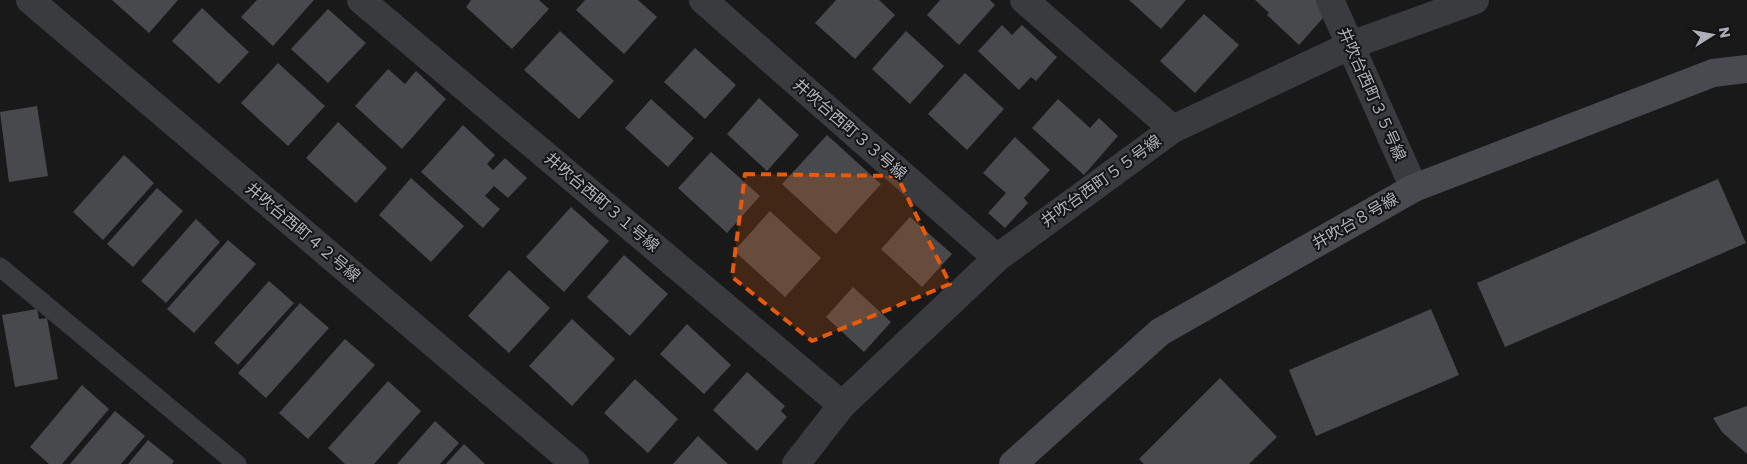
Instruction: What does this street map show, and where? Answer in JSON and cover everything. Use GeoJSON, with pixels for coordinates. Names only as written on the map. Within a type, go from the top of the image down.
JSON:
{"type":"FeatureCollection","features":[{"type":"Feature","properties":{"kind":"street","name":"井吹台西町４２号線"},"geometry":{"type":"LineString","coordinates":[[30,0],[575,464]]}},
{"type":"Feature","properties":{"kind":"street","name":"井吹台西町３１号線"},"geometry":{"type":"LineString","coordinates":[[361,0],[842,405]]}},
{"type":"Feature","properties":{"kind":"street","name":"井吹台西町３３号線"},"geometry":{"type":"LineString","coordinates":[[703,0],[997,258]]}},
{"type":"Feature","properties":{"kind":"street"},"geometry":{"type":"LineString","coordinates":[[1024,0],[1173,128]]}},
{"type":"Feature","properties":{"kind":"street","name":"井吹台西町３５号線"},"geometry":{"type":"LineString","coordinates":[[1330,0],[1414,188]]}},
{"type":"Feature","properties":{"kind":"street","name":"井吹台西町５５号線"},"geometry":{"type":"LineString","coordinates":[[796,464],[842,405],[997,258],[1173,128],[1351,46],[1475,0]]}},
{"type":"Feature","properties":{"kind":"street","name":"井吹台８号線"},"geometry":{"type":"LineString","coordinates":[[1013,464],[1160,332],[1414,188],[1713,73],[1747,69]]}},
{"type":"Feature","properties":{"kind":"lane"},"geometry":{"type":"LineString","coordinates":[[0,267],[236,464]]}},
{"type":"Feature","properties":{"kind":"highlighted area"},"geometry":{"type":"Polygon","coordinates":[[[745,174],[897,176],[950,284],[812,341],[732,277],[745,174]]]}},
{"type":"Feature","properties":{"kind":"building"},"geometry":{"type":"Polygon","coordinates":[[[112,0],[178,0],[149,33],[112,0]]]}},
{"type":"Feature","properties":{"kind":"building"},"geometry":{"type":"Polygon","coordinates":[[[257,0],[314,0],[273,46],[241,17],[257,0]]]}},
{"type":"Feature","properties":{"kind":"building"},"geometry":{"type":"Polygon","coordinates":[[[471,0],[539,0],[549,9],[512,49],[466,7],[471,0]]]}},
{"type":"Feature","properties":{"kind":"building"},"geometry":{"type":"Polygon","coordinates":[[[585,0],[638,0],[657,17],[624,54],[576,10],[585,0]]]}},
{"type":"Feature","properties":{"kind":"building"},"geometry":{"type":"Polygon","coordinates":[[[836,0],[879,0],[895,15],[855,59],[815,23],[836,0]]]}},
{"type":"Feature","properties":{"kind":"building"},"geometry":{"type":"Polygon","coordinates":[[[940,0],[990,0],[995,5],[959,45],[927,15],[940,0]]]}},
{"type":"Feature","properties":{"kind":"building"},"geometry":{"type":"Polygon","coordinates":[[[1129,0],[1186,0],[1161,29],[1129,0]]]}},
{"type":"Feature","properties":{"kind":"building"},"geometry":{"type":"Polygon","coordinates":[[[1255,0],[1319,0],[1330,10],[1299,45],[1267,15],[1269,13],[1255,0]]]}},
{"type":"Feature","properties":{"kind":"building"},"geometry":{"type":"Polygon","coordinates":[[[202,8],[249,52],[219,84],[172,41],[202,8]]]}},
{"type":"Feature","properties":{"kind":"building"},"geometry":{"type":"Polygon","coordinates":[[[328,9],[366,43],[328,83],[291,49],[328,9]]]}},
{"type":"Feature","properties":{"kind":"building"},"geometry":{"type":"Polygon","coordinates":[[[1204,14],[1239,45],[1195,93],[1160,61],[1204,14]]]}},
{"type":"Feature","properties":{"kind":"building"},"geometry":{"type":"Polygon","coordinates":[[[1002,25],[1012,35],[1022,25],[1057,57],[1036,81],[1031,77],[1019,90],[978,51],[1002,25]]]}},
{"type":"Feature","properties":{"kind":"building"},"geometry":{"type":"Polygon","coordinates":[[[560,31],[614,81],[579,119],[524,70],[560,31]]]}},
{"type":"Feature","properties":{"kind":"building"},"geometry":{"type":"Polygon","coordinates":[[[906,31],[944,66],[910,104],[872,69],[906,31]]]}},
{"type":"Feature","properties":{"kind":"building"},"geometry":{"type":"Polygon","coordinates":[[[695,48],[736,85],[705,119],[664,82],[695,48]]]}},
{"type":"Feature","properties":{"kind":"building"},"geometry":{"type":"Polygon","coordinates":[[[278,63],[325,106],[288,146],[241,103],[278,63]]]}},
{"type":"Feature","properties":{"kind":"building"},"geometry":{"type":"Polygon","coordinates":[[[388,69],[405,84],[416,71],[446,99],[402,149],[355,106],[388,69]]]}},
{"type":"Feature","properties":{"kind":"building"},"geometry":{"type":"Polygon","coordinates":[[[965,73],[1004,109],[967,150],[928,114],[965,73]]]}},
{"type":"Feature","properties":{"kind":"building"},"geometry":{"type":"Polygon","coordinates":[[[759,98],[799,135],[767,171],[727,134],[759,98]]]}},
{"type":"Feature","properties":{"kind":"building"},"geometry":{"type":"Polygon","coordinates":[[[651,99],[694,138],[668,167],[625,128],[651,99]]]}},
{"type":"Feature","properties":{"kind":"building"},"geometry":{"type":"Polygon","coordinates":[[[1058,99],[1090,128],[1099,118],[1118,136],[1084,175],[1032,128],[1058,99]]]}},
{"type":"Feature","properties":{"kind":"building"},"geometry":{"type":"Polygon","coordinates":[[[37,106],[48,176],[9,182],[0,112],[37,106]]]}},
{"type":"Feature","properties":{"kind":"building"},"geometry":{"type":"Polygon","coordinates":[[[338,122],[387,168],[356,203],[306,158],[338,122]]]}},
{"type":"Feature","properties":{"kind":"building"},"geometry":{"type":"Polygon","coordinates":[[[463,125],[495,155],[487,164],[493,170],[505,158],[527,178],[508,198],[494,186],[485,196],[500,209],[483,228],[421,172],[463,125]]]}},
{"type":"Feature","properties":{"kind":"building"},"geometry":{"type":"Polygon","coordinates":[[[827,135],[881,184],[836,234],[782,184],[827,135]]]}},
{"type":"Feature","properties":{"kind":"building"},"geometry":{"type":"Polygon","coordinates":[[[1015,137],[1050,170],[1024,198],[1028,203],[1005,228],[988,213],[1006,193],[983,173],[1015,137]]]}},
{"type":"Feature","properties":{"kind":"building"},"geometry":{"type":"Polygon","coordinates":[[[711,152],[760,196],[727,233],[678,188],[711,152]]]}},
{"type":"Feature","properties":{"kind":"building"},"geometry":{"type":"Polygon","coordinates":[[[124,155],[154,183],[103,240],[73,212],[124,155]]]}},
{"type":"Feature","properties":{"kind":"building"},"geometry":{"type":"Polygon","coordinates":[[[411,178],[464,226],[431,262],[379,215],[411,178]]]}},
{"type":"Feature","properties":{"kind":"building"},"geometry":{"type":"Polygon","coordinates":[[[1718,179],[1746,243],[1505,347],[1477,283],[1718,179]]]}},
{"type":"Feature","properties":{"kind":"building"},"geometry":{"type":"Polygon","coordinates":[[[157,188],[183,211],[133,267],[107,244],[157,188]]]}},
{"type":"Feature","properties":{"kind":"building"},"geometry":{"type":"Polygon","coordinates":[[[571,207],[609,241],[564,292],[526,257],[571,207]]]}},
{"type":"Feature","properties":{"kind":"building"},"geometry":{"type":"Polygon","coordinates":[[[770,211],[821,258],[785,297],[734,251],[770,211]]]}},
{"type":"Feature","properties":{"kind":"building"},"geometry":{"type":"Polygon","coordinates":[[[910,217],[952,254],[922,287],[881,249],[910,217]]]}},
{"type":"Feature","properties":{"kind":"building"},"geometry":{"type":"Polygon","coordinates":[[[196,219],[220,242],[166,303],[141,281],[196,219]]]}},
{"type":"Feature","properties":{"kind":"building"},"geometry":{"type":"Polygon","coordinates":[[[228,240],[256,264],[194,333],[167,309],[228,240]]]}},
{"type":"Feature","properties":{"kind":"building"},"geometry":{"type":"Polygon","coordinates":[[[624,255],[668,294],[630,336],[587,297],[624,255]]]}},
{"type":"Feature","properties":{"kind":"building"},"geometry":{"type":"Polygon","coordinates":[[[509,270],[550,308],[509,353],[468,316],[509,270]]]}},
{"type":"Feature","properties":{"kind":"building"},"geometry":{"type":"Polygon","coordinates":[[[269,281],[294,303],[238,365],[214,343],[269,281]]]}},
{"type":"Feature","properties":{"kind":"building"},"geometry":{"type":"Polygon","coordinates":[[[853,287],[891,322],[864,352],[826,317],[853,287]]]}},
{"type":"Feature","properties":{"kind":"building"},"geometry":{"type":"Polygon","coordinates":[[[300,303],[329,328],[266,398],[238,373],[300,303]]]}},
{"type":"Feature","properties":{"kind":"building"},"geometry":{"type":"Polygon","coordinates":[[[37,309],[39,319],[47,318],[58,379],[15,387],[2,315],[37,309]]]}},
{"type":"Feature","properties":{"kind":"building"},"geometry":{"type":"Polygon","coordinates":[[[1431,309],[1459,375],[1316,436],[1289,370],[1431,309]]]}},
{"type":"Feature","properties":{"kind":"building"},"geometry":{"type":"Polygon","coordinates":[[[572,319],[615,359],[572,406],[529,366],[572,319]]]}},
{"type":"Feature","properties":{"kind":"building"},"geometry":{"type":"Polygon","coordinates":[[[687,324],[731,365],[704,394],[660,354],[687,324]]]}},
{"type":"Feature","properties":{"kind":"building"},"geometry":{"type":"Polygon","coordinates":[[[345,339],[375,365],[308,439],[279,413],[345,339]]]}},
{"type":"Feature","properties":{"kind":"building"},"geometry":{"type":"Polygon","coordinates":[[[747,372],[785,406],[781,411],[787,417],[757,451],[713,410],[747,372]]]}},
{"type":"Feature","properties":{"kind":"building"},"geometry":{"type":"Polygon","coordinates":[[[1220,378],[1277,437],[1249,464],[1144,464],[1139,459],[1220,378]]]}},
{"type":"Feature","properties":{"kind":"building"},"geometry":{"type":"Polygon","coordinates":[[[635,379],[678,419],[648,453],[604,413],[635,379]]]}},
{"type":"Feature","properties":{"kind":"building"},"geometry":{"type":"Polygon","coordinates":[[[388,381],[421,411],[374,464],[345,464],[328,448],[388,381]]]}},
{"type":"Feature","properties":{"kind":"building"},"geometry":{"type":"Polygon","coordinates":[[[82,385],[109,409],[62,464],[49,464],[30,447],[82,385]]]}},
{"type":"Feature","properties":{"kind":"building"},"geometry":{"type":"Polygon","coordinates":[[[1747,406],[1747,454],[1722,432],[1713,418],[1747,406]]]}},
{"type":"Feature","properties":{"kind":"building"},"geometry":{"type":"Polygon","coordinates":[[[115,411],[145,436],[121,464],[70,464],[115,411]]]}},
{"type":"Feature","properties":{"kind":"building"},"geometry":{"type":"Polygon","coordinates":[[[435,421],[459,443],[440,464],[397,464],[435,421]]]}},
{"type":"Feature","properties":{"kind":"building"},"geometry":{"type":"Polygon","coordinates":[[[698,436],[728,464],[673,464],[698,436]]]}},
{"type":"Feature","properties":{"kind":"building"},"geometry":{"type":"Polygon","coordinates":[[[148,440],[174,461],[172,464],[128,464],[148,440]]]}},
{"type":"Feature","properties":{"kind":"building"},"geometry":{"type":"Polygon","coordinates":[[[464,444],[485,464],[446,464],[464,444]]]}}]}
